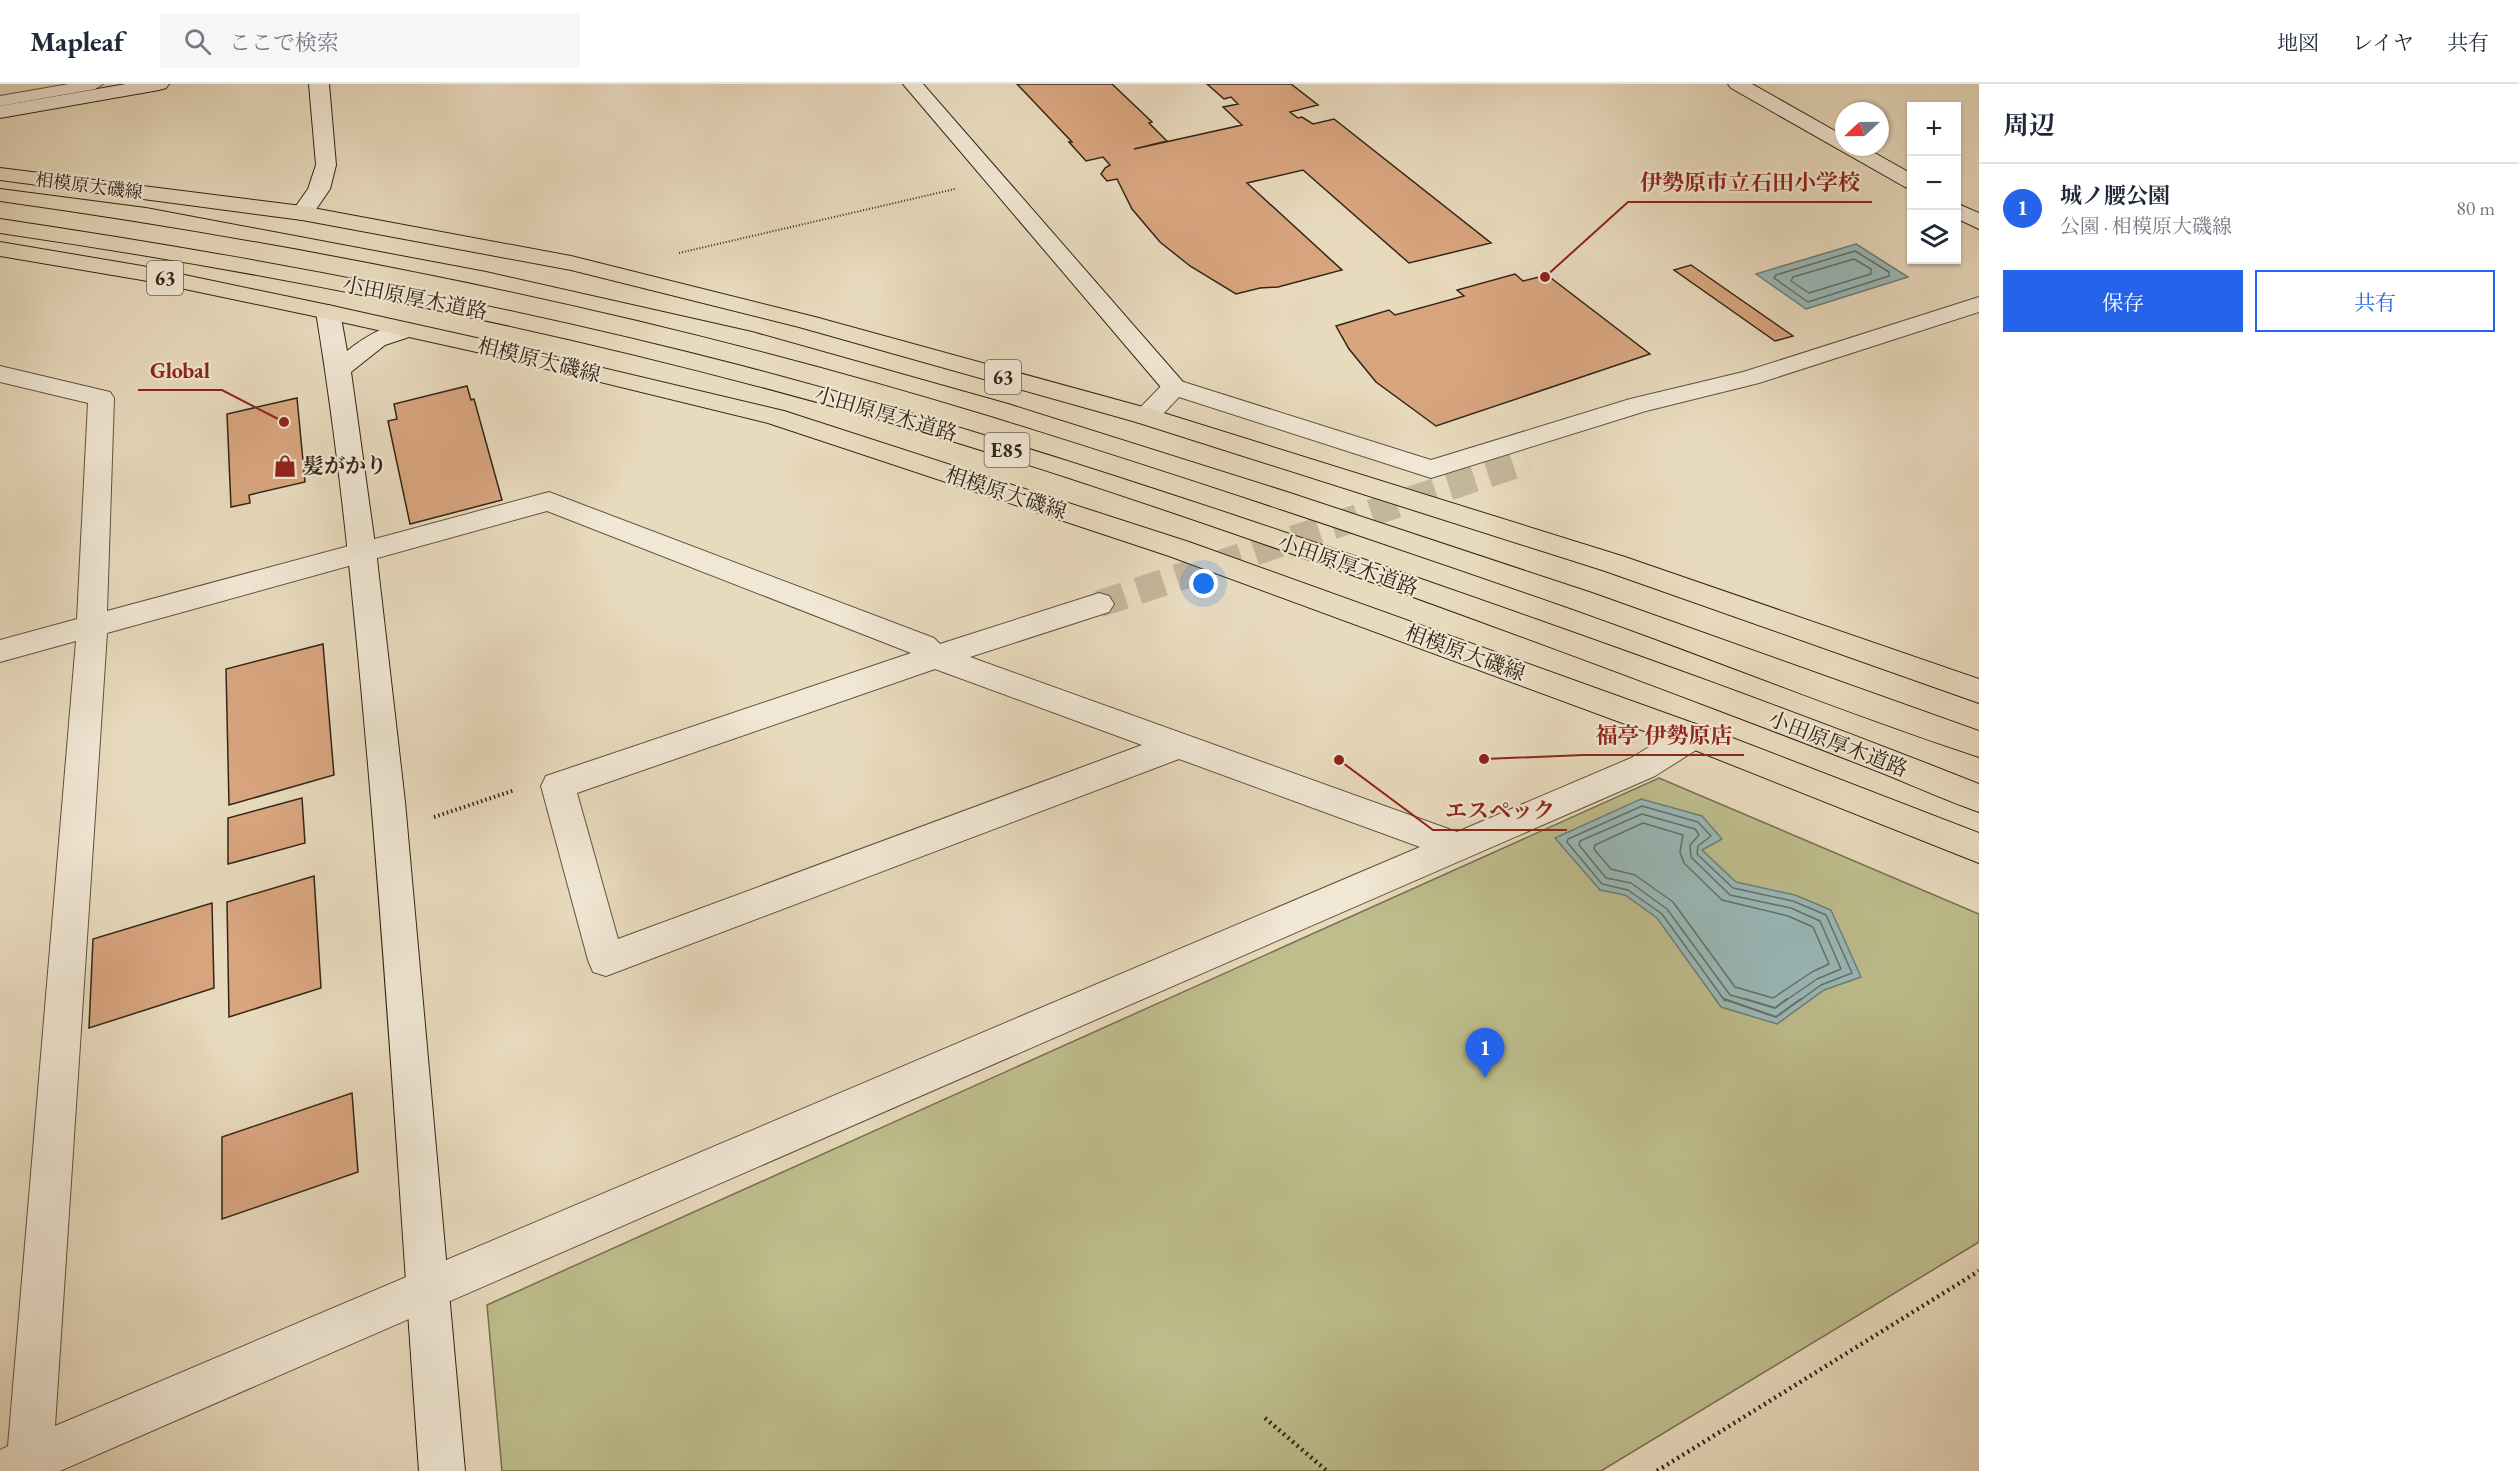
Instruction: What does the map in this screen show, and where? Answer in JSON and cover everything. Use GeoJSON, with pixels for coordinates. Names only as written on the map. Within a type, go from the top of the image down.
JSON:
{"type":"FeatureCollection","features":[{"type":"Feature","properties":{"kind":"main road","name":"相模原大磯線"},"geometry":{"type":"LineString","coordinates":[[0,174],[302,213],[571,263],[819,325],[1145,416],[1615,564],[1979,692]]}},
{"type":"Feature","properties":{"kind":"main road","name":"小田原厚木道路"},"geometry":{"type":"LineString","coordinates":[[0,195],[146,215],[463,274],[743,337],[999,410],[1289,502],[1582,601],[1979,744]]}},
{"type":"Feature","properties":{"kind":"main road","name":"小田原厚木道路"},"geometry":{"type":"LineString","coordinates":[[0,226],[103,240],[461,306],[714,366],[964,436],[1264,536],[1562,640],[1979,798]]}},
{"type":"Feature","properties":{"kind":"main road","name":"相模原大磯線"},"geometry":{"type":"LineString","coordinates":[[0,249],[142,273],[328,312],[775,417],[1179,549],[1693,736],[1979,848]]}},
{"type":"Feature","properties":{"kind":"street"},"geometry":{"type":"LineString","coordinates":[[0,112],[159,84]]}},
{"type":"Feature","properties":{"kind":"street"},"geometry":{"type":"LineString","coordinates":[[302,213],[320,189],[326,165],[319,84]]}},
{"type":"Feature","properties":{"kind":"street"},"geometry":{"type":"LineString","coordinates":[[913,84],[1174,387],[1431,469],[1639,405],[1750,378],[1979,304]]}},
{"type":"Feature","properties":{"kind":"street"},"geometry":{"type":"LineString","coordinates":[[1738,84],[1835,139]]}},
{"type":"Feature","properties":{"kind":"street"},"geometry":{"type":"LineString","coordinates":[[1864,156],[1907,181]]}},
{"type":"Feature","properties":{"kind":"street"},"geometry":{"type":"LineString","coordinates":[[1958,210],[1979,222]]}},
{"type":"Feature","properties":{"kind":"street"},"geometry":{"type":"LineString","coordinates":[[328,312],[339,370],[363,553],[391,830],[442,1471]]}},
{"type":"Feature","properties":{"kind":"street"},"geometry":{"type":"LineString","coordinates":[[339,370],[376,340],[407,330]]}},
{"type":"Feature","properties":{"kind":"street"},"geometry":{"type":"LineString","coordinates":[[0,374],[101,398],[92,626],[21,1468],[428,1290],[1643,767],[1693,736]]}},
{"type":"Feature","properties":{"kind":"street"},"geometry":{"type":"LineString","coordinates":[[1145,416],[1174,387]]}},
{"type":"Feature","properties":{"kind":"street"},"geometry":{"type":"LineString","coordinates":[[1527,461],[1645,420],[1639,405]]}},
{"type":"Feature","properties":{"kind":"street"},"geometry":{"type":"LineString","coordinates":[[1431,469],[1434,508]]}},
{"type":"Feature","properties":{"kind":"street"},"geometry":{"type":"LineString","coordinates":[[0,651],[549,501],[923,646],[935,657],[1457,846]]}},
{"type":"Feature","properties":{"kind":"street"},"geometry":{"type":"LineString","coordinates":[[1099,604],[935,657],[558,786],[606,960],[1179,745]]}},
{"type":"Feature","properties":{"kind":"lane"},"geometry":{"type":"LineString","coordinates":[[0,101],[95,84]]}},
{"type":"Feature","properties":{"kind":"path"},"geometry":{"type":"LineString","coordinates":[[630,278],[650,260],[997,180]]}},
{"type":"Feature","properties":{"kind":"path"},"geometry":{"type":"LineString","coordinates":[[391,830],[542,781],[558,786]]}},
{"type":"Feature","properties":{"kind":"path"},"geometry":{"type":"LineString","coordinates":[[1657,1471],[1979,1271]]}},
{"type":"Feature","properties":{"kind":"path"},"geometry":{"type":"LineString","coordinates":[[1265,1418],[1327,1471]]}},
{"type":"Feature","properties":{"kind":"shaded area"},"geometry":{"type":"Polygon","coordinates":[[[1659,778],[1979,914],[1979,1242],[1601,1471],[502,1471],[487,1305],[1659,778]]]}},
{"type":"Feature","properties":{"kind":"water"},"geometry":{"type":"Polygon","coordinates":[[[1856,244],[1908,277],[1806,309],[1756,274],[1856,244]]]}},
{"type":"Feature","properties":{"kind":"water"},"geometry":{"type":"Polygon","coordinates":[[[1641,799],[1702,816],[1722,839],[1702,850],[1736,882],[1795,895],[1831,910],[1861,977],[1824,990],[1777,1024],[1721,1007],[1657,918],[1625,895],[1600,890],[1555,838],[1641,799]]]}},
{"type":"Feature","properties":{"kind":"building"},"geometry":{"type":"Polygon","coordinates":[[[1017,84],[1112,84],[1152,122],[1149,123],[1167,141],[1134,149],[1242,125],[1223,107],[1238,104],[1231,97],[1224,99],[1207,84],[1291,84],[1318,105],[1290,112],[1313,124],[1334,119],[1491,243],[1409,263],[1303,170],[1247,183],[1342,270],[1278,287],[1260,288],[1236,294],[1190,266],[1160,242],[1132,209],[1117,179],[1107,181],[1101,174],[1110,165],[1103,157],[1086,161],[1069,142],[1072,142],[1017,84]]]}},
{"type":"Feature","properties":{"kind":"building"},"geometry":{"type":"Polygon","coordinates":[[[1691,265],[1793,336],[1775,341],[1674,270],[1691,265]]]}},
{"type":"Feature","properties":{"kind":"building"},"geometry":{"type":"Polygon","coordinates":[[[1515,274],[1523,281],[1547,275],[1650,354],[1436,426],[1376,382],[1349,349],[1336,326],[1389,310],[1395,315],[1464,296],[1457,290],[1515,274]]]}},
{"type":"Feature","properties":{"kind":"building"},"geometry":{"type":"Polygon","coordinates":[[[467,386],[471,400],[474,399],[502,500],[410,524],[388,421],[397,419],[394,404],[467,386]]]}},
{"type":"Feature","properties":{"kind":"building"},"geometry":{"type":"Polygon","coordinates":[[[297,398],[305,482],[249,495],[250,503],[231,507],[227,414],[297,398]]]}},
{"type":"Feature","properties":{"kind":"building"},"geometry":{"type":"Polygon","coordinates":[[[323,644],[334,775],[229,805],[226,669],[323,644]]]}},
{"type":"Feature","properties":{"kind":"building"},"geometry":{"type":"Polygon","coordinates":[[[302,798],[305,843],[228,864],[228,818],[302,798]]]}},
{"type":"Feature","properties":{"kind":"building"},"geometry":{"type":"Polygon","coordinates":[[[314,876],[321,988],[229,1017],[227,902],[314,876]]]}},
{"type":"Feature","properties":{"kind":"building"},"geometry":{"type":"Polygon","coordinates":[[[212,903],[214,988],[89,1028],[93,939],[212,903]]]}},
{"type":"Feature","properties":{"kind":"building"},"geometry":{"type":"Polygon","coordinates":[[[352,1093],[358,1172],[222,1219],[222,1137],[352,1093]]]}},
{"type":"Feature","properties":{"kind":"tunnel"},"geometry":{"type":"LineString","coordinates":[[1099,604],[1527,461]]}},
{"type":"Feature","properties":{"kind":"place","name":"伊勢原市立石田小学校"},"geometry":{"type":"Point","coordinates":[1545,277]}},
{"type":"Feature","properties":{"kind":"place","name":"Global"},"geometry":{"type":"Point","coordinates":[284,422]}},
{"type":"Feature","properties":{"kind":"place","name":"髪がかり"},"geometry":{"type":"Point","coordinates":[285,466]}},
{"type":"Feature","properties":{"kind":"place","name":"福亭 伊勢原店"},"geometry":{"type":"Point","coordinates":[1484,759]}},
{"type":"Feature","properties":{"kind":"place","name":"エスペック"},"geometry":{"type":"Point","coordinates":[1339,760]}},
{"type":"Feature","properties":{"kind":"place","name":"城ノ腰公園"},"geometry":{"type":"Point","coordinates":[1485,1078]}}]}
